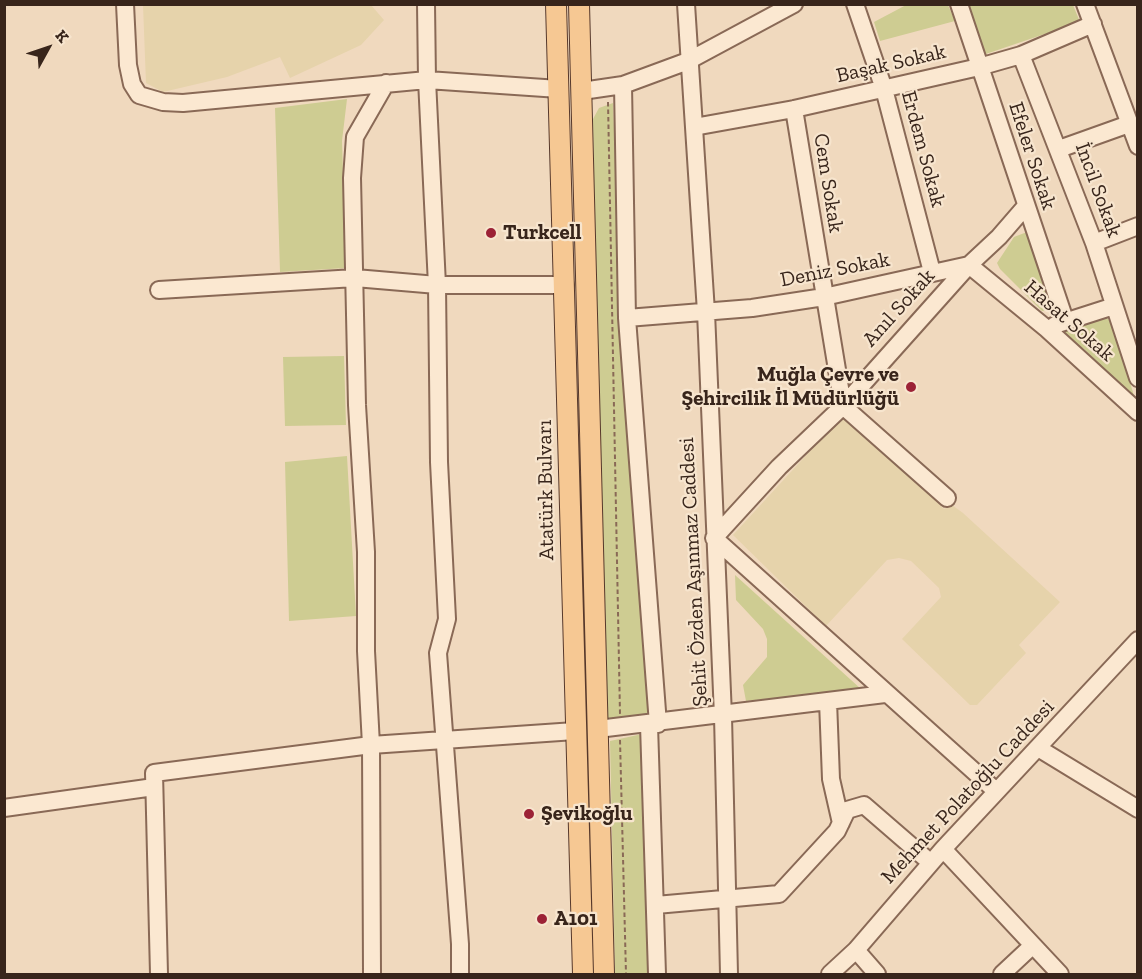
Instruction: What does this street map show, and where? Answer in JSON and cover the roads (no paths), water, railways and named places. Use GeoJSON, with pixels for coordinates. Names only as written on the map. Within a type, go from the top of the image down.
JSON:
{"type":"FeatureCollection","features":[{"type":"Feature","properties":{"kind":"main road","name":"Atatürk Bulvarı"},"geometry":{"type":"LineString","coordinates":[[556,4],[583,975]]}},
{"type":"Feature","properties":{"kind":"main road"},"geometry":{"type":"LineString","coordinates":[[579,4],[604,975]]}},
{"type":"Feature","properties":{"kind":"main road"},"geometry":{"type":"LineString","coordinates":[[559,89],[582,91]]}},
{"type":"Feature","properties":{"kind":"main road"},"geometry":{"type":"LineString","coordinates":[[575,731],[598,729]]}},
{"type":"Feature","properties":{"kind":"street"},"geometry":{"type":"LineString","coordinates":[[125,4],[128,65],[132,84],[139,95],[162,102],[183,103],[427,80],[559,89]]}},
{"type":"Feature","properties":{"kind":"street"},"geometry":{"type":"LineString","coordinates":[[426,4],[427,80],[437,285],[439,462],[447,619],[438,653],[446,739],[460,944],[460,975]]}},
{"type":"Feature","properties":{"kind":"street","name":"Şehit Özden Aşınmaz Caddesi"},"geometry":{"type":"LineString","coordinates":[[686,4],[706,312],[723,716],[729,975]]}},
{"type":"Feature","properties":{"kind":"street"},"geometry":{"type":"LineString","coordinates":[[582,91],[615,86],[688,61],[794,4]]}},
{"type":"Feature","properties":{"kind":"street","name":"Erdem Sokak"},"geometry":{"type":"LineString","coordinates":[[855,4],[884,89],[932,272]]}},
{"type":"Feature","properties":{"kind":"street","name":"Efeler Sokak"},"geometry":{"type":"LineString","coordinates":[[959,4],[1025,207],[1065,320]]}},
{"type":"Feature","properties":{"kind":"street"},"geometry":{"type":"LineString","coordinates":[[1085,4],[1131,117],[1137,146]]}},
{"type":"Feature","properties":{"kind":"street","name":"Başak Sokak"},"geometry":{"type":"LineString","coordinates":[[694,127],[794,109],[979,67],[1021,55],[1093,24]]}},
{"type":"Feature","properties":{"kind":"street","name":"İncil Sokak"},"geometry":{"type":"LineString","coordinates":[[1021,55],[1094,243],[1137,378]]}},
{"type":"Feature","properties":{"kind":"street"},"geometry":{"type":"LineString","coordinates":[[372,975],[371,745],[366,651],[366,552],[357,405],[352,178],[355,137],[386,83]]}},
{"type":"Feature","properties":{"kind":"street"},"geometry":{"type":"LineString","coordinates":[[615,86],[627,318],[654,724],[657,975]]}},
{"type":"Feature","properties":{"kind":"street","name":"Cem Sokak"},"geometry":{"type":"LineString","coordinates":[[794,109],[843,406]]}},
{"type":"Feature","properties":{"kind":"street"},"geometry":{"type":"LineString","coordinates":[[1059,148],[1131,117]]}},
{"type":"Feature","properties":{"kind":"street"},"geometry":{"type":"LineString","coordinates":[[969,265],[999,237],[1025,207]]}},
{"type":"Feature","properties":{"kind":"street"},"geometry":{"type":"LineString","coordinates":[[1094,243],[1137,225]]}},
{"type":"Feature","properties":{"kind":"street","name":"Deniz Sokak"},"geometry":{"type":"LineString","coordinates":[[627,318],[706,312],[824,297],[969,265]]}},
{"type":"Feature","properties":{"kind":"street","name":"Hasat Sokak"},"geometry":{"type":"LineString","coordinates":[[969,265],[1047,329],[1137,412]]}},
{"type":"Feature","properties":{"kind":"street","name":"Anıl Sokak"},"geometry":{"type":"LineString","coordinates":[[714,538],[779,467],[843,406],[969,265]]}},
{"type":"Feature","properties":{"kind":"street"},"geometry":{"type":"LineString","coordinates":[[159,290],[355,278],[437,285],[565,285]]}},
{"type":"Feature","properties":{"kind":"street"},"geometry":{"type":"LineString","coordinates":[[1047,329],[1065,320],[1114,306]]}},
{"type":"Feature","properties":{"kind":"street"},"geometry":{"type":"LineString","coordinates":[[843,406],[947,498]]}},
{"type":"Feature","properties":{"kind":"street"},"geometry":{"type":"LineString","coordinates":[[714,538],[885,694],[996,791]]}},
{"type":"Feature","properties":{"kind":"street","name":"Mehmet Polatoğlu Caddesi"},"geometry":{"type":"LineString","coordinates":[[830,975],[856,950],[943,849],[1137,640]]}},
{"type":"Feature","properties":{"kind":"street"},"geometry":{"type":"LineString","coordinates":[[598,729],[723,716],[885,694]]}},
{"type":"Feature","properties":{"kind":"street"},"geometry":{"type":"LineString","coordinates":[[828,701],[831,779],[841,823]]}},
{"type":"Feature","properties":{"kind":"street"},"geometry":{"type":"LineString","coordinates":[[4,808],[154,780],[371,745],[575,731]]}},
{"type":"Feature","properties":{"kind":"street"},"geometry":{"type":"LineString","coordinates":[[1038,748],[1137,809]]}},
{"type":"Feature","properties":{"kind":"street"},"geometry":{"type":"LineString","coordinates":[[154,780],[159,975]]}},
{"type":"Feature","properties":{"kind":"street"},"geometry":{"type":"LineString","coordinates":[[656,905],[779,894],[837,831],[847,810],[864,805],[931,863]]}},
{"type":"Feature","properties":{"kind":"street"},"geometry":{"type":"LineString","coordinates":[[943,849],[1060,975]]}},
{"type":"Feature","properties":{"kind":"street"},"geometry":{"type":"LineString","coordinates":[[1002,975],[1032,946]]}},
{"type":"Feature","properties":{"kind":"street"},"geometry":{"type":"LineString","coordinates":[[856,950],[877,975]]}},
{"type":"Feature","properties":{"kind":"place","name":"Turkcell"},"geometry":{"type":"Point","coordinates":[491,233]}},
{"type":"Feature","properties":{"kind":"place","name":"Muğla Çevre ve Şehircilik İl Müdürlüğü"},"geometry":{"type":"Point","coordinates":[911,387]}},
{"type":"Feature","properties":{"kind":"place","name":"Şevikoğlu"},"geometry":{"type":"Point","coordinates":[529,814]}},
{"type":"Feature","properties":{"kind":"place","name":"A101"},"geometry":{"type":"Point","coordinates":[542,919]}}]}
